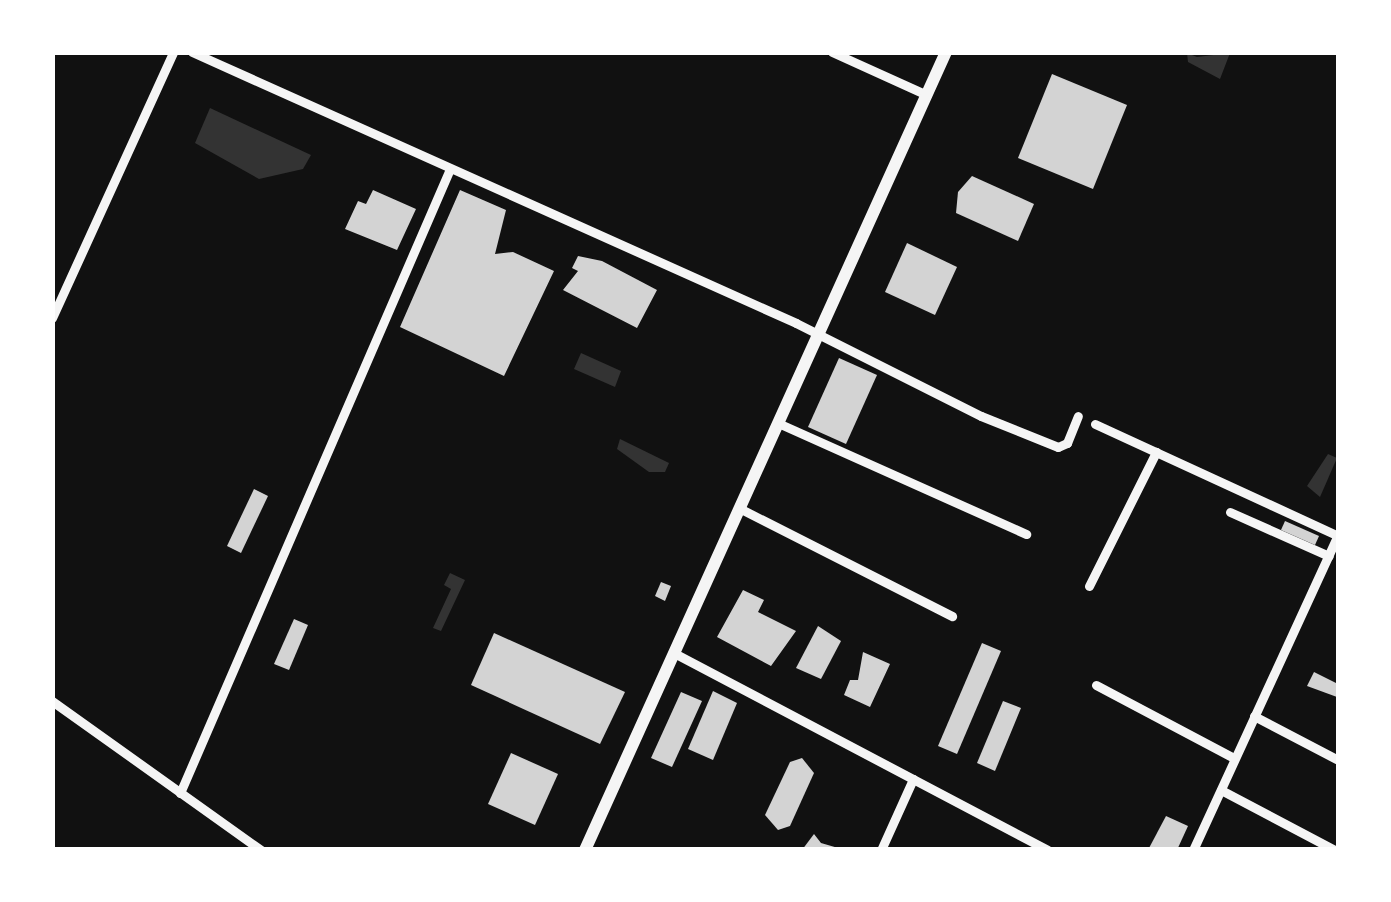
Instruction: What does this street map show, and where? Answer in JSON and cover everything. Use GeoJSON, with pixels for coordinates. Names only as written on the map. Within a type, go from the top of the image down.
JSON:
{"type":"FeatureCollection","features":[{"type":"Feature","properties":{"kind":"main road"},"geometry":{"type":"LineString","coordinates":[[585,850],[946,52]]}},
{"type":"Feature","properties":{"kind":"street"},"geometry":{"type":"LineString","coordinates":[[52,318],[174,52]]}},
{"type":"Feature","properties":{"kind":"street"},"geometry":{"type":"LineString","coordinates":[[192,52],[1058,447],[1067,443],[1078,416]]}},
{"type":"Feature","properties":{"kind":"street"},"geometry":{"type":"LineString","coordinates":[[832,52],[926,95]]}},
{"type":"Feature","properties":{"kind":"street"},"geometry":{"type":"LineString","coordinates":[[180,793],[450,171]]}},
{"type":"Feature","properties":{"kind":"street"},"geometry":{"type":"LineString","coordinates":[[778,423],[1026,534]]}},
{"type":"Feature","properties":{"kind":"street"},"geometry":{"type":"LineString","coordinates":[[1095,424],[1338,536],[1193,850]]}},
{"type":"Feature","properties":{"kind":"street"},"geometry":{"type":"LineString","coordinates":[[1090,586],[1156,452]]}},
{"type":"Feature","properties":{"kind":"street"},"geometry":{"type":"LineString","coordinates":[[739,508],[952,616]]}},
{"type":"Feature","properties":{"kind":"street"},"geometry":{"type":"LineString","coordinates":[[1230,512],[1329,556]]}},
{"type":"Feature","properties":{"kind":"street"},"geometry":{"type":"LineString","coordinates":[[674,653],[1047,850]]}},
{"type":"Feature","properties":{"kind":"street"},"geometry":{"type":"LineString","coordinates":[[1096,686],[1234,758]]}},
{"type":"Feature","properties":{"kind":"street"},"geometry":{"type":"LineString","coordinates":[[52,701],[261,850]]}},
{"type":"Feature","properties":{"kind":"street"},"geometry":{"type":"LineString","coordinates":[[1254,716],[1338,760]]}},
{"type":"Feature","properties":{"kind":"street"},"geometry":{"type":"LineString","coordinates":[[881,850],[913,778]]}},
{"type":"Feature","properties":{"kind":"street"},"geometry":{"type":"LineString","coordinates":[[1220,790],[1335,850]]}},
{"type":"Feature","properties":{"kind":"shaded area"},"geometry":{"type":"Polygon","coordinates":[[[1187,53],[1197,57],[1230,53],[1220,79],[1188,62],[1187,53]]]}},
{"type":"Feature","properties":{"kind":"shaded area"},"geometry":{"type":"Polygon","coordinates":[[[210,108],[311,155],[303,169],[259,179],[195,143],[210,108]]]}},
{"type":"Feature","properties":{"kind":"shaded area"},"geometry":{"type":"Polygon","coordinates":[[[581,353],[621,371],[615,387],[574,369],[581,353]]]}},
{"type":"Feature","properties":{"kind":"shaded area"},"geometry":{"type":"Polygon","coordinates":[[[620,439],[669,463],[665,472],[649,472],[617,449],[620,439]]]}},
{"type":"Feature","properties":{"kind":"shaded area"},"geometry":{"type":"Polygon","coordinates":[[[1328,454],[1337,458],[1320,497],[1307,486],[1328,454]]]}},
{"type":"Feature","properties":{"kind":"shaded area"},"geometry":{"type":"Polygon","coordinates":[[[450,573],[465,580],[441,631],[433,628],[451,589],[444,585],[450,573]]]}},
{"type":"Feature","properties":{"kind":"building"},"geometry":{"type":"Polygon","coordinates":[[[1052,74],[1127,105],[1093,189],[1018,158],[1052,74]]]}},
{"type":"Feature","properties":{"kind":"building"},"geometry":{"type":"Polygon","coordinates":[[[972,176],[1034,204],[1018,241],[956,213],[958,192],[972,176]]]}},
{"type":"Feature","properties":{"kind":"building"},"geometry":{"type":"Polygon","coordinates":[[[373,190],[416,209],[397,250],[345,229],[358,201],[366,204],[373,190]]]}},
{"type":"Feature","properties":{"kind":"building"},"geometry":{"type":"Polygon","coordinates":[[[460,190],[506,210],[495,254],[513,252],[554,271],[504,376],[400,327],[460,190]]]}},
{"type":"Feature","properties":{"kind":"building"},"geometry":{"type":"Polygon","coordinates":[[[907,243],[957,267],[935,315],[885,292],[907,243]]]}},
{"type":"Feature","properties":{"kind":"building"},"geometry":{"type":"Polygon","coordinates":[[[578,256],[602,261],[657,290],[637,328],[563,290],[578,271],[572,268],[578,256]]]}},
{"type":"Feature","properties":{"kind":"building"},"geometry":{"type":"Polygon","coordinates":[[[839,358],[877,375],[846,444],[808,427],[839,358]]]}},
{"type":"Feature","properties":{"kind":"building"},"geometry":{"type":"Polygon","coordinates":[[[254,489],[268,496],[241,553],[227,546],[254,489]]]}},
{"type":"Feature","properties":{"kind":"building"},"geometry":{"type":"Polygon","coordinates":[[[1285,521],[1319,536],[1315,545],[1281,530],[1285,521]]]}},
{"type":"Feature","properties":{"kind":"building"},"geometry":{"type":"Polygon","coordinates":[[[661,582],[671,586],[665,601],[655,596],[661,582]]]}},
{"type":"Feature","properties":{"kind":"building"},"geometry":{"type":"Polygon","coordinates":[[[743,590],[764,600],[758,612],[796,631],[771,666],[717,637],[743,590]]]}},
{"type":"Feature","properties":{"kind":"building"},"geometry":{"type":"Polygon","coordinates":[[[294,619],[308,625],[289,670],[274,664],[294,619]]]}},
{"type":"Feature","properties":{"kind":"building"},"geometry":{"type":"Polygon","coordinates":[[[818,626],[841,641],[821,679],[796,668],[818,626]]]}},
{"type":"Feature","properties":{"kind":"building"},"geometry":{"type":"Polygon","coordinates":[[[494,633],[625,692],[600,744],[471,685],[494,633]]]}},
{"type":"Feature","properties":{"kind":"building"},"geometry":{"type":"Polygon","coordinates":[[[982,643],[1001,651],[957,754],[938,746],[982,643]]]}},
{"type":"Feature","properties":{"kind":"building"},"geometry":{"type":"Polygon","coordinates":[[[863,652],[890,664],[870,707],[844,695],[850,680],[858,680],[863,652]]]}},
{"type":"Feature","properties":{"kind":"building"},"geometry":{"type":"Polygon","coordinates":[[[1314,672],[1338,684],[1337,697],[1307,686],[1314,672]]]}},
{"type":"Feature","properties":{"kind":"building"},"geometry":{"type":"Polygon","coordinates":[[[713,691],[737,703],[713,760],[688,749],[713,691]]]}},
{"type":"Feature","properties":{"kind":"building"},"geometry":{"type":"Polygon","coordinates":[[[681,692],[702,701],[672,767],[651,758],[681,692]]]}},
{"type":"Feature","properties":{"kind":"building"},"geometry":{"type":"Polygon","coordinates":[[[1003,701],[1021,708],[995,771],[977,763],[1003,701]]]}},
{"type":"Feature","properties":{"kind":"building"},"geometry":{"type":"Polygon","coordinates":[[[511,753],[558,774],[535,825],[488,804],[511,753]]]}},
{"type":"Feature","properties":{"kind":"building"},"geometry":{"type":"Polygon","coordinates":[[[802,758],[814,773],[790,826],[778,830],[765,815],[790,762],[802,758]]]}},
{"type":"Feature","properties":{"kind":"building"},"geometry":{"type":"Polygon","coordinates":[[[1166,816],[1188,826],[1177,850],[1148,850],[1166,816]]]}},
{"type":"Feature","properties":{"kind":"building"},"geometry":{"type":"Polygon","coordinates":[[[814,834],[821,843],[845,850],[802,850],[814,834]]]}}]}
